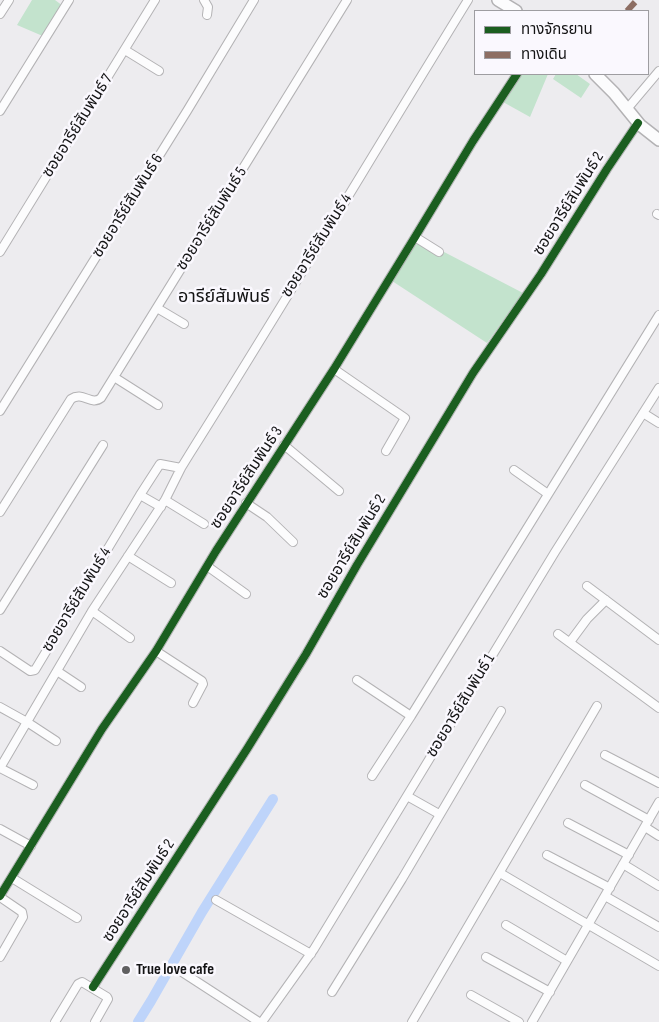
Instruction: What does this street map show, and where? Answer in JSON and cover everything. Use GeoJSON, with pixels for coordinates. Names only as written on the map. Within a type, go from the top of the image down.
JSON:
{"type":"FeatureCollection","features":[{"type":"Feature","properties":{"kind":"street"},"geometry":{"type":"LineString","coordinates":[[0,14],[8,0]]}},
{"type":"Feature","properties":{"kind":"street"},"geometry":{"type":"LineString","coordinates":[[0,111],[69,0]]}},
{"type":"Feature","properties":{"kind":"street","name":"ซอยอารีย์สัมพันธ์ 7"},"geometry":{"type":"LineString","coordinates":[[0,252],[155,0]]}},
{"type":"Feature","properties":{"kind":"street"},"geometry":{"type":"LineString","coordinates":[[204,0],[208,7],[208,15]]}},
{"type":"Feature","properties":{"kind":"street","name":"ซอยอารีย์สัมพันธ์ 6"},"geometry":{"type":"LineString","coordinates":[[0,411],[254,0]]}},
{"type":"Feature","properties":{"kind":"street","name":"ซอยอารีย์สัมพันธ์ 5"},"geometry":{"type":"LineString","coordinates":[[0,512],[71,399],[81,396],[96,402],[99,401],[347,0]]}},
{"type":"Feature","properties":{"kind":"street","name":"ซอยอารีย์สัมพันธ์ 4"},"geometry":{"type":"LineString","coordinates":[[0,651],[30,671],[35,670],[160,464],[181,468],[468,0]]}},
{"type":"Feature","properties":{"kind":"street"},"geometry":{"type":"LineString","coordinates":[[498,0],[514,10]]}},
{"type":"Feature","properties":{"kind":"street"},"geometry":{"type":"LineString","coordinates":[[125,50],[159,71]]}},
{"type":"Feature","properties":{"kind":"street"},"geometry":{"type":"LineString","coordinates":[[627,109],[659,71]]}},
{"type":"Feature","properties":{"kind":"street","name":"ซอยอารีย์สัมพันธ์ 3"},"geometry":{"type":"LineString","coordinates":[[0,897],[102,729],[156,651],[246,503],[334,369],[473,141],[516,75]]}},
{"type":"Feature","properties":{"kind":"street"},"geometry":{"type":"LineString","coordinates":[[596,75],[614,93],[638,123],[659,140]]}},
{"type":"Feature","properties":{"kind":"street","name":"ซอยอารีย์สัมพันธ์ 2"},"geometry":{"type":"LineString","coordinates":[[93,988],[301,662],[473,373],[541,274],[638,123]]}},
{"type":"Feature","properties":{"kind":"street"},"geometry":{"type":"LineString","coordinates":[[416,237],[438,252]]}},
{"type":"Feature","properties":{"kind":"street"},"geometry":{"type":"LineString","coordinates":[[157,308],[184,324]]}},
{"type":"Feature","properties":{"kind":"street"},"geometry":{"type":"LineString","coordinates":[[372,776],[412,716],[659,315]]}},
{"type":"Feature","properties":{"kind":"street"},"geometry":{"type":"LineString","coordinates":[[334,369],[405,418],[386,451]]}},
{"type":"Feature","properties":{"kind":"street"},"geometry":{"type":"LineString","coordinates":[[114,377],[158,405]]}},
{"type":"Feature","properties":{"kind":"street","name":"ซอยอารีย์สัมพันธ์ 1"},"geometry":{"type":"LineString","coordinates":[[260,1022],[311,954],[555,552],[659,388]]}},
{"type":"Feature","properties":{"kind":"street"},"geometry":{"type":"LineString","coordinates":[[643,413],[659,423]]}},
{"type":"Feature","properties":{"kind":"street"},"geometry":{"type":"LineString","coordinates":[[0,610],[103,445]]}},
{"type":"Feature","properties":{"kind":"street"},"geometry":{"type":"LineString","coordinates":[[284,445],[339,490]]}},
{"type":"Feature","properties":{"kind":"street"},"geometry":{"type":"LineString","coordinates":[[33,786],[0,768],[92,611],[163,504],[181,468]]}},
{"type":"Feature","properties":{"kind":"street"},"geometry":{"type":"LineString","coordinates":[[514,470],[548,494]]}},
{"type":"Feature","properties":{"kind":"street"},"geometry":{"type":"LineString","coordinates":[[140,495],[204,524]]}},
{"type":"Feature","properties":{"kind":"street"},"geometry":{"type":"LineString","coordinates":[[246,503],[267,517],[293,542]]}},
{"type":"Feature","properties":{"kind":"street"},"geometry":{"type":"LineString","coordinates":[[128,556],[171,583]]}},
{"type":"Feature","properties":{"kind":"street"},"geometry":{"type":"LineString","coordinates":[[207,566],[246,594]]}},
{"type":"Feature","properties":{"kind":"street"},"geometry":{"type":"LineString","coordinates":[[587,586],[659,640]]}},
{"type":"Feature","properties":{"kind":"street"},"geometry":{"type":"LineString","coordinates":[[570,642],[606,600]]}},
{"type":"Feature","properties":{"kind":"street"},"geometry":{"type":"LineString","coordinates":[[92,611],[130,638]]}},
{"type":"Feature","properties":{"kind":"street"},"geometry":{"type":"LineString","coordinates":[[558,634],[659,708]]}},
{"type":"Feature","properties":{"kind":"street"},"geometry":{"type":"LineString","coordinates":[[156,651],[202,681],[203,684],[192,703]]}},
{"type":"Feature","properties":{"kind":"street"},"geometry":{"type":"LineString","coordinates":[[57,671],[81,686]]}},
{"type":"Feature","properties":{"kind":"street"},"geometry":{"type":"LineString","coordinates":[[357,680],[412,716]]}},
{"type":"Feature","properties":{"kind":"street"},"geometry":{"type":"LineString","coordinates":[[412,1022],[597,706]]}},
{"type":"Feature","properties":{"kind":"street"},"geometry":{"type":"LineString","coordinates":[[0,707],[56,741]]}},
{"type":"Feature","properties":{"kind":"street"},"geometry":{"type":"LineString","coordinates":[[332,992],[402,879],[501,712]]}},
{"type":"Feature","properties":{"kind":"street"},"geometry":{"type":"LineString","coordinates":[[606,755],[659,783]]}},
{"type":"Feature","properties":{"kind":"street"},"geometry":{"type":"LineString","coordinates":[[585,785],[647,823],[659,836]]}},
{"type":"Feature","properties":{"kind":"street"},"geometry":{"type":"LineString","coordinates":[[407,796],[439,814]]}},
{"type":"Feature","properties":{"kind":"street"},"geometry":{"type":"LineString","coordinates":[[532,1022],[659,802]]}},
{"type":"Feature","properties":{"kind":"street"},"geometry":{"type":"LineString","coordinates":[[568,823],[629,855]]}},
{"type":"Feature","properties":{"kind":"street"},"geometry":{"type":"LineString","coordinates":[[0,829],[31,846]]}},
{"type":"Feature","properties":{"kind":"street"},"geometry":{"type":"LineString","coordinates":[[547,855],[610,888]]}},
{"type":"Feature","properties":{"kind":"street"},"geometry":{"type":"LineString","coordinates":[[623,864],[659,886]]}},
{"type":"Feature","properties":{"kind":"street"},"geometry":{"type":"LineString","coordinates":[[500,873],[659,966]]}},
{"type":"Feature","properties":{"kind":"street"},"geometry":{"type":"LineString","coordinates":[[12,878],[78,918]]}},
{"type":"Feature","properties":{"kind":"street"},"geometry":{"type":"LineString","coordinates":[[605,896],[659,927]]}},
{"type":"Feature","properties":{"kind":"street"},"geometry":{"type":"LineString","coordinates":[[0,897],[22,912],[23,917],[0,957]]}},
{"type":"Feature","properties":{"kind":"street"},"geometry":{"type":"LineString","coordinates":[[216,900],[311,954]]}},
{"type":"Feature","properties":{"kind":"street"},"geometry":{"type":"LineString","coordinates":[[506,925],[567,961]]}},
{"type":"Feature","properties":{"kind":"street"},"geometry":{"type":"LineString","coordinates":[[486,957],[550,992]]}},
{"type":"Feature","properties":{"kind":"street"},"geometry":{"type":"LineString","coordinates":[[182,972],[260,1022]]}},
{"type":"Feature","properties":{"kind":"street"},"geometry":{"type":"LineString","coordinates":[[55,1022],[78,984],[82,982],[108,999],[95,1022]]}},
{"type":"Feature","properties":{"kind":"street"},"geometry":{"type":"LineString","coordinates":[[471,995],[518,1022]]}},
{"type":"Feature","properties":{"kind":"green space"},"geometry":{"type":"Polygon","coordinates":[[[32,0],[55,0],[63,6],[45,37],[17,25],[32,0]]]}},
{"type":"Feature","properties":{"kind":"green space"},"geometry":{"type":"Polygon","coordinates":[[[519,75],[548,75],[530,117],[503,102],[519,75]]]}},
{"type":"Feature","properties":{"kind":"green space"},"geometry":{"type":"Polygon","coordinates":[[[555,75],[577,75],[590,84],[581,98],[553,79],[555,75]]]}},
{"type":"Feature","properties":{"kind":"green space"},"geometry":{"type":"Polygon","coordinates":[[[421,240],[523,293],[487,343],[389,279],[402,259],[421,240]]]}},
{"type":"Feature","properties":{"kind":"waterway"},"geometry":{"type":"LineString","coordinates":[[138,1022],[202,912],[273,799]]}},
{"type":"Feature","properties":{"kind":"marked path"},"geometry":{"type":"LineString","coordinates":[[628,10],[637,0]]}},
{"type":"Feature","properties":{"kind":"cycle path"},"geometry":{"type":"LineString","coordinates":[[0,896],[102,729],[156,651],[216,551],[334,369],[473,141],[516,75]]}},
{"type":"Feature","properties":{"kind":"cycle path"},"geometry":{"type":"LineString","coordinates":[[93,987],[306,654],[357,565],[473,373],[541,274],[638,123]]}},
{"type":"Feature","properties":{"kind":"place","name":"True love cafe"},"geometry":{"type":"Point","coordinates":[126,970]}},
{"type":"Feature","properties":{"kind":"district","name":"อารีย์สัมพันธ์"},"geometry":{"type":"Point","coordinates":[224,297]}}]}
